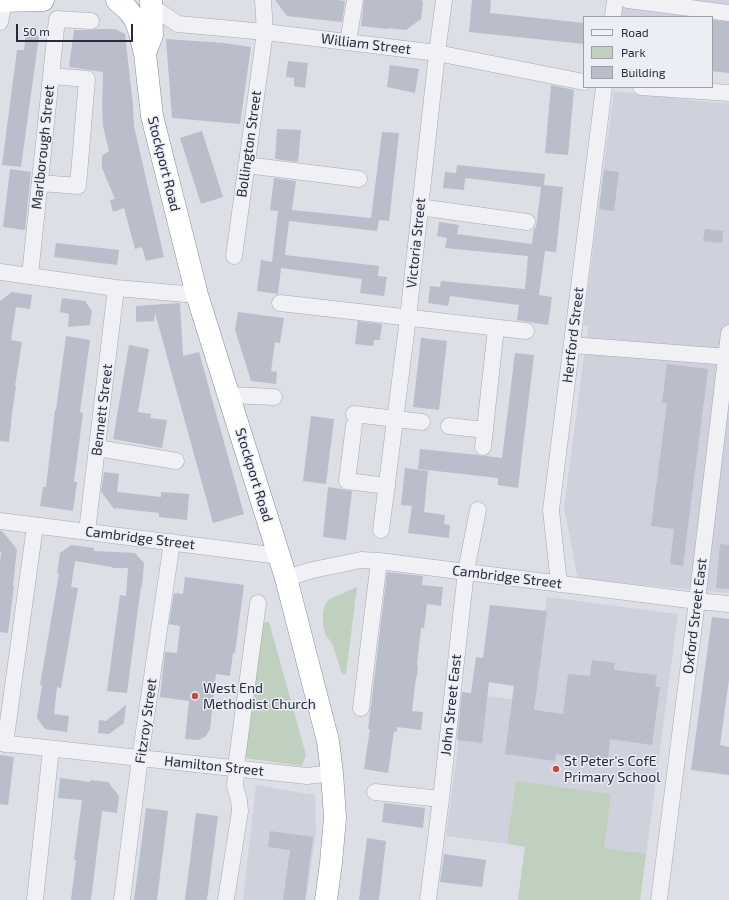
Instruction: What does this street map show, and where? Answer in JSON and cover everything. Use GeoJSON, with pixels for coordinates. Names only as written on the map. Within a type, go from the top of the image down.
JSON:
{"type":"FeatureCollection","features":[{"type":"Feature","properties":{"kind":"highway"},"geometry":{"type":"LineString","coordinates":[[1,8],[42,0]]}},
{"type":"Feature","properties":{"kind":"highway","name":"Stockport Road"},"geometry":{"type":"LineString","coordinates":[[117,0],[135,19],[145,54],[152,116],[197,295],[286,578],[328,741],[335,818],[326,900]]}},
{"type":"Feature","properties":{"kind":"highway","name":"Stockport Road"},"geometry":{"type":"LineString","coordinates":[[145,54],[152,35],[151,3]]}},
{"type":"Feature","properties":{"kind":"street","name":"Bollington Street"},"geometry":{"type":"LineString","coordinates":[[234,256],[265,32],[263,0]]}},
{"type":"Feature","properties":{"kind":"street"},"geometry":{"type":"LineString","coordinates":[[348,42],[355,0]]}},
{"type":"Feature","properties":{"kind":"street","name":"Victoria Street"},"geometry":{"type":"LineString","coordinates":[[381,530],[408,318],[436,53],[444,0]]}},
{"type":"Feature","properties":{"kind":"street"},"geometry":{"type":"LineString","coordinates":[[613,16],[615,0]]}},
{"type":"Feature","properties":{"kind":"street"},"geometry":{"type":"LineString","coordinates":[[628,0],[729,13]]}},
{"type":"Feature","properties":{"kind":"street","name":"William Street"},"geometry":{"type":"LineString","coordinates":[[151,3],[178,24],[265,32],[436,53],[583,82]]}},
{"type":"Feature","properties":{"kind":"street","name":"Marlborough Street"},"geometry":{"type":"LineString","coordinates":[[30,275],[57,20],[91,21]]}},
{"type":"Feature","properties":{"kind":"street"},"geometry":{"type":"LineString","coordinates":[[40,183],[78,186],[88,79],[51,76]]}},
{"type":"Feature","properties":{"kind":"street","name":"Hertford Street"},"geometry":{"type":"LineString","coordinates":[[559,584],[551,510],[604,88]]}},
{"type":"Feature","properties":{"kind":"street"},"geometry":{"type":"LineString","coordinates":[[655,88],[729,93]]}},
{"type":"Feature","properties":{"kind":"street"},"geometry":{"type":"LineString","coordinates":[[246,165],[359,179]]}},
{"type":"Feature","properties":{"kind":"street"},"geometry":{"type":"LineString","coordinates":[[419,207],[527,222]]}},
{"type":"Feature","properties":{"kind":"street"},"geometry":{"type":"LineString","coordinates":[[0,272],[116,288],[197,295]]}},
{"type":"Feature","properties":{"kind":"street","name":"Bennett Street"},"geometry":{"type":"LineString","coordinates":[[87,532],[116,288]]}},
{"type":"Feature","properties":{"kind":"street"},"geometry":{"type":"LineString","coordinates":[[280,303],[526,331]]}},
{"type":"Feature","properties":{"kind":"street"},"geometry":{"type":"LineString","coordinates":[[483,447],[496,328]]}},
{"type":"Feature","properties":{"kind":"street","name":"Oxford Street East"},"geometry":{"type":"LineString","coordinates":[[659,900],[729,333]]}},
{"type":"Feature","properties":{"kind":"street"},"geometry":{"type":"LineString","coordinates":[[572,345],[727,357]]}},
{"type":"Feature","properties":{"kind":"street"},"geometry":{"type":"LineString","coordinates":[[229,395],[274,396]]}},
{"type":"Feature","properties":{"kind":"street"},"geometry":{"type":"LineString","coordinates":[[387,486],[347,482],[354,420],[395,419],[422,422]]}},
{"type":"Feature","properties":{"kind":"street"},"geometry":{"type":"LineString","coordinates":[[449,426],[485,430]]}},
{"type":"Feature","properties":{"kind":"street"},"geometry":{"type":"LineString","coordinates":[[97,448],[176,461]]}},
{"type":"Feature","properties":{"kind":"street","name":"John Street East"},"geometry":{"type":"LineString","coordinates":[[428,900],[441,799],[466,571],[478,510]]}},
{"type":"Feature","properties":{"kind":"street","name":"Cambridge Street"},"geometry":{"type":"LineString","coordinates":[[0,521],[279,556]]}},
{"type":"Feature","properties":{"kind":"street"},"geometry":{"type":"LineString","coordinates":[[2,744],[35,526]]}},
{"type":"Feature","properties":{"kind":"street","name":"Fitzroy Street"},"geometry":{"type":"LineString","coordinates":[[122,900],[140,758],[172,542]]}},
{"type":"Feature","properties":{"kind":"street","name":"Cambridge Street"},"geometry":{"type":"LineString","coordinates":[[286,578],[313,570],[361,560],[379,561],[729,604]]}},
{"type":"Feature","properties":{"kind":"street"},"geometry":{"type":"LineString","coordinates":[[361,708],[379,561]]}},
{"type":"Feature","properties":{"kind":"street"},"geometry":{"type":"LineString","coordinates":[[226,900],[240,811],[235,786],[237,759],[258,602]]}},
{"type":"Feature","properties":{"kind":"street","name":"Hamilton Street"},"geometry":{"type":"LineString","coordinates":[[2,744],[307,776],[332,773]]}},
{"type":"Feature","properties":{"kind":"street"},"geometry":{"type":"LineString","coordinates":[[35,900],[51,749]]}},
{"type":"Feature","properties":{"kind":"street"},"geometry":{"type":"LineString","coordinates":[[374,792],[441,799]]}},
{"type":"Feature","properties":{"kind":"shaded area"},"geometry":{"type":"Polygon","coordinates":[[[623,0],[729,0],[729,73],[713,71],[713,16],[621,16],[623,0]]]}},
{"type":"Feature","properties":{"kind":"shaded area"},"geometry":{"type":"Polygon","coordinates":[[[614,91],[717,103],[729,103],[729,593],[578,579],[564,508],[588,326],[583,325],[614,91]]]}},
{"type":"Feature","properties":{"kind":"shaded area","name":"St Peter's CofE Primary School"},"geometry":{"type":"Polygon","coordinates":[[[547,597],[678,614],[640,900],[518,900],[525,846],[446,836],[465,693],[532,702],[547,597]]]}},
{"type":"Feature","properties":{"kind":"shaded area"},"geometry":{"type":"Polygon","coordinates":[[[256,785],[315,795],[316,832],[306,900],[243,900],[256,785]]]}},
{"type":"Feature","properties":{"kind":"green space"},"geometry":{"type":"Polygon","coordinates":[[[357,587],[346,674],[342,674],[332,643],[326,636],[323,626],[323,612],[326,603],[330,599],[357,587]]]}},
{"type":"Feature","properties":{"kind":"green space"},"geometry":{"type":"Polygon","coordinates":[[[262,622],[269,622],[306,755],[302,766],[244,758],[262,622]]]}},
{"type":"Feature","properties":{"kind":"green space"},"geometry":{"type":"Polygon","coordinates":[[[516,781],[611,794],[604,848],[646,854],[640,900],[518,900],[525,847],[507,844],[516,781]]]}},
{"type":"Feature","properties":{"kind":"building"},"geometry":{"type":"Polygon","coordinates":[[[275,0],[345,1],[342,22],[287,16],[275,0]]]}},
{"type":"Feature","properties":{"kind":"building"},"geometry":{"type":"Polygon","coordinates":[[[364,0],[422,0],[421,19],[406,30],[361,26],[364,0]]]}},
{"type":"Feature","properties":{"kind":"building"},"geometry":{"type":"Polygon","coordinates":[[[472,0],[491,0],[490,13],[583,23],[583,44],[469,32],[472,0]]]}},
{"type":"Feature","properties":{"kind":"building"},"geometry":{"type":"Polygon","coordinates":[[[713,20],[729,22],[729,73],[713,71],[713,20]]]}},
{"type":"Feature","properties":{"kind":"building"},"geometry":{"type":"Polygon","coordinates":[[[115,29],[125,34],[134,126],[164,257],[146,261],[142,247],[135,249],[124,208],[113,212],[110,200],[115,199],[102,168],[102,156],[109,151],[103,126],[103,72],[69,67],[74,30],[115,29]]]}},
{"type":"Feature","properties":{"kind":"building"},"geometry":{"type":"Polygon","coordinates":[[[26,34],[39,36],[21,167],[2,165],[17,50],[24,50],[26,34]]]}},
{"type":"Feature","properties":{"kind":"building"},"geometry":{"type":"Polygon","coordinates":[[[166,39],[224,43],[251,47],[240,124],[172,118],[166,39]]]}},
{"type":"Feature","properties":{"kind":"building"},"geometry":{"type":"Polygon","coordinates":[[[288,61],[308,63],[305,88],[294,86],[294,78],[286,77],[288,61]]]}},
{"type":"Feature","properties":{"kind":"building"},"geometry":{"type":"Polygon","coordinates":[[[390,65],[419,69],[415,93],[387,87],[390,65]]]}},
{"type":"Feature","properties":{"kind":"building"},"geometry":{"type":"Polygon","coordinates":[[[551,85],[574,90],[568,155],[545,153],[551,85]]]}},
{"type":"Feature","properties":{"kind":"building"},"geometry":{"type":"Polygon","coordinates":[[[277,129],[301,130],[298,162],[275,159],[277,129]]]}},
{"type":"Feature","properties":{"kind":"building"},"geometry":{"type":"Polygon","coordinates":[[[202,131],[223,197],[201,204],[180,138],[202,131]]]}},
{"type":"Feature","properties":{"kind":"building"},"geometry":{"type":"Polygon","coordinates":[[[382,132],[399,133],[389,221],[379,220],[377,231],[289,221],[285,255],[379,266],[378,276],[387,277],[384,296],[360,293],[362,279],[281,268],[278,294],[257,291],[261,260],[272,262],[278,211],[270,210],[274,178],[296,181],[292,210],[371,218],[382,132]]]}},
{"type":"Feature","properties":{"kind":"building"},"geometry":{"type":"Polygon","coordinates":[[[457,165],[545,174],[544,185],[563,187],[556,252],[545,251],[539,295],[552,297],[548,325],[517,320],[519,305],[450,296],[448,306],[428,303],[430,286],[440,287],[441,281],[525,289],[528,256],[445,248],[447,238],[437,236],[439,222],[459,225],[457,234],[532,244],[534,228],[536,228],[541,187],[465,178],[464,190],[443,188],[445,172],[456,173],[457,165]]]}},
{"type":"Feature","properties":{"kind":"building"},"geometry":{"type":"Polygon","coordinates":[[[10,169],[31,172],[25,230],[3,227],[10,169]]]}},
{"type":"Feature","properties":{"kind":"building"},"geometry":{"type":"Polygon","coordinates":[[[604,170],[619,172],[614,211],[599,209],[604,170]]]}},
{"type":"Feature","properties":{"kind":"building"},"geometry":{"type":"Polygon","coordinates":[[[705,229],[723,231],[722,243],[703,241],[705,229]]]}},
{"type":"Feature","properties":{"kind":"building"},"geometry":{"type":"Polygon","coordinates":[[[56,243],[119,250],[117,265],[54,257],[56,243]]]}},
{"type":"Feature","properties":{"kind":"building"},"geometry":{"type":"Polygon","coordinates":[[[12,292],[32,295],[30,309],[16,307],[11,340],[22,342],[15,386],[9,442],[0,441],[0,301],[12,292]]]}},
{"type":"Feature","properties":{"kind":"building"},"geometry":{"type":"Polygon","coordinates":[[[62,298],[85,301],[92,311],[90,325],[68,327],[69,314],[60,312],[62,298]]]}},
{"type":"Feature","properties":{"kind":"building"},"geometry":{"type":"Polygon","coordinates":[[[180,303],[183,356],[199,352],[244,514],[213,523],[155,313],[154,321],[136,322],[136,306],[180,303]]]}},
{"type":"Feature","properties":{"kind":"building"},"geometry":{"type":"Polygon","coordinates":[[[238,312],[284,318],[280,343],[275,342],[271,371],[277,372],[276,384],[251,381],[235,330],[238,312]]]}},
{"type":"Feature","properties":{"kind":"building"},"geometry":{"type":"Polygon","coordinates":[[[358,321],[382,324],[380,340],[374,340],[373,346],[355,344],[358,321]]]}},
{"type":"Feature","properties":{"kind":"building"},"geometry":{"type":"Polygon","coordinates":[[[66,336],[90,340],[80,412],[83,413],[74,482],[77,482],[73,511],[40,506],[43,487],[46,487],[66,336]]]}},
{"type":"Feature","properties":{"kind":"building"},"geometry":{"type":"Polygon","coordinates":[[[421,338],[447,341],[439,410],[413,407],[421,338]]]}},
{"type":"Feature","properties":{"kind":"building"},"geometry":{"type":"Polygon","coordinates":[[[129,345],[149,349],[138,412],[151,414],[150,418],[167,420],[162,448],[113,439],[129,345]]]}},
{"type":"Feature","properties":{"kind":"building"},"geometry":{"type":"Polygon","coordinates":[[[515,353],[534,355],[518,488],[498,485],[498,478],[418,469],[420,449],[502,458],[515,353]]]}},
{"type":"Feature","properties":{"kind":"building"},"geometry":{"type":"Polygon","coordinates":[[[667,364],[708,369],[683,566],[670,564],[674,529],[651,526],[667,403],[662,403],[667,364]]]}},
{"type":"Feature","properties":{"kind":"building"},"geometry":{"type":"Polygon","coordinates":[[[311,416],[334,419],[326,484],[303,481],[311,416]]]}},
{"type":"Feature","properties":{"kind":"building"},"geometry":{"type":"Polygon","coordinates":[[[405,468],[428,471],[424,512],[445,515],[444,524],[450,525],[449,538],[408,533],[412,506],[401,505],[405,468]]]}},
{"type":"Feature","properties":{"kind":"building"},"geometry":{"type":"Polygon","coordinates":[[[104,472],[119,474],[117,492],[161,497],[161,492],[189,494],[187,520],[159,517],[159,513],[115,508],[115,510],[101,492],[104,472]]]}},
{"type":"Feature","properties":{"kind":"building"},"geometry":{"type":"Polygon","coordinates":[[[328,487],[352,491],[346,540],[323,537],[328,487]]]}},
{"type":"Feature","properties":{"kind":"building"},"geometry":{"type":"Polygon","coordinates":[[[0,531],[2,531],[17,549],[8,633],[0,632],[0,531]]]}},
{"type":"Feature","properties":{"kind":"building"},"geometry":{"type":"Polygon","coordinates":[[[720,544],[729,545],[729,589],[716,588],[720,544]]]}},
{"type":"Feature","properties":{"kind":"building"},"geometry":{"type":"Polygon","coordinates":[[[71,545],[94,548],[94,551],[135,553],[144,563],[127,693],[107,691],[120,595],[126,596],[128,568],[112,568],[75,561],[71,587],[78,588],[61,688],[57,687],[54,714],[69,716],[67,732],[45,729],[37,718],[42,685],[40,685],[59,574],[57,574],[60,553],[71,545]]]}},
{"type":"Feature","properties":{"kind":"building"},"geometry":{"type":"Polygon","coordinates":[[[387,572],[423,576],[422,585],[443,587],[441,606],[427,604],[424,628],[421,628],[417,677],[412,711],[423,712],[421,730],[397,727],[397,732],[394,731],[388,773],[364,769],[370,729],[368,729],[387,572]]]}},
{"type":"Feature","properties":{"kind":"building"},"geometry":{"type":"Polygon","coordinates":[[[185,577],[244,585],[235,653],[233,653],[230,676],[216,674],[210,729],[206,736],[199,740],[185,739],[189,701],[160,697],[165,652],[177,653],[180,626],[169,624],[174,593],[183,594],[185,577]]]}},
{"type":"Feature","properties":{"kind":"building"},"geometry":{"type":"Polygon","coordinates":[[[490,605],[547,611],[534,710],[563,714],[568,674],[590,676],[592,660],[615,663],[614,670],[657,675],[655,687],[660,687],[652,745],[610,739],[608,760],[556,754],[555,761],[505,754],[514,686],[489,682],[482,743],[457,740],[462,692],[471,693],[476,657],[483,658],[490,605]]]}},
{"type":"Feature","properties":{"kind":"building"},"geometry":{"type":"Polygon","coordinates":[[[712,617],[729,619],[729,680],[720,745],[729,747],[729,775],[691,770],[712,617]]]}},
{"type":"Feature","properties":{"kind":"building"},"geometry":{"type":"Polygon","coordinates":[[[126,705],[124,723],[109,734],[98,733],[99,720],[106,721],[126,705]]]}},
{"type":"Feature","properties":{"kind":"building"},"geometry":{"type":"Polygon","coordinates":[[[0,755],[14,757],[8,805],[0,804],[0,755]]]}},
{"type":"Feature","properties":{"kind":"building"},"geometry":{"type":"Polygon","coordinates":[[[60,778],[90,782],[90,780],[108,782],[119,796],[117,813],[102,811],[91,900],[71,900],[76,860],[74,860],[82,800],[58,798],[60,778]]]}},
{"type":"Feature","properties":{"kind":"building"},"geometry":{"type":"Polygon","coordinates":[[[384,803],[425,808],[423,828],[382,822],[384,803]]]}},
{"type":"Feature","properties":{"kind":"building"},"geometry":{"type":"Polygon","coordinates":[[[146,808],[168,811],[157,900],[134,900],[146,808]]]}},
{"type":"Feature","properties":{"kind":"building"},"geometry":{"type":"Polygon","coordinates":[[[196,813],[218,816],[207,900],[185,900],[196,813]]]}},
{"type":"Feature","properties":{"kind":"building"},"geometry":{"type":"Polygon","coordinates":[[[270,831],[313,837],[305,900],[283,900],[290,850],[268,847],[270,831]]]}},
{"type":"Feature","properties":{"kind":"building"},"geometry":{"type":"Polygon","coordinates":[[[367,838],[386,841],[379,900],[359,900],[367,838]]]}},
{"type":"Feature","properties":{"kind":"building"},"geometry":{"type":"Polygon","coordinates":[[[444,854],[486,860],[482,887],[440,882],[444,854]]]}},
{"type":"Feature","properties":{"kind":"place","name":"West End Methodist Church"},"geometry":{"type":"Point","coordinates":[195,696]}},
{"type":"Feature","properties":{"kind":"place","name":"St Peter's CofE Primary School"},"geometry":{"type":"Point","coordinates":[556,769]}}]}
